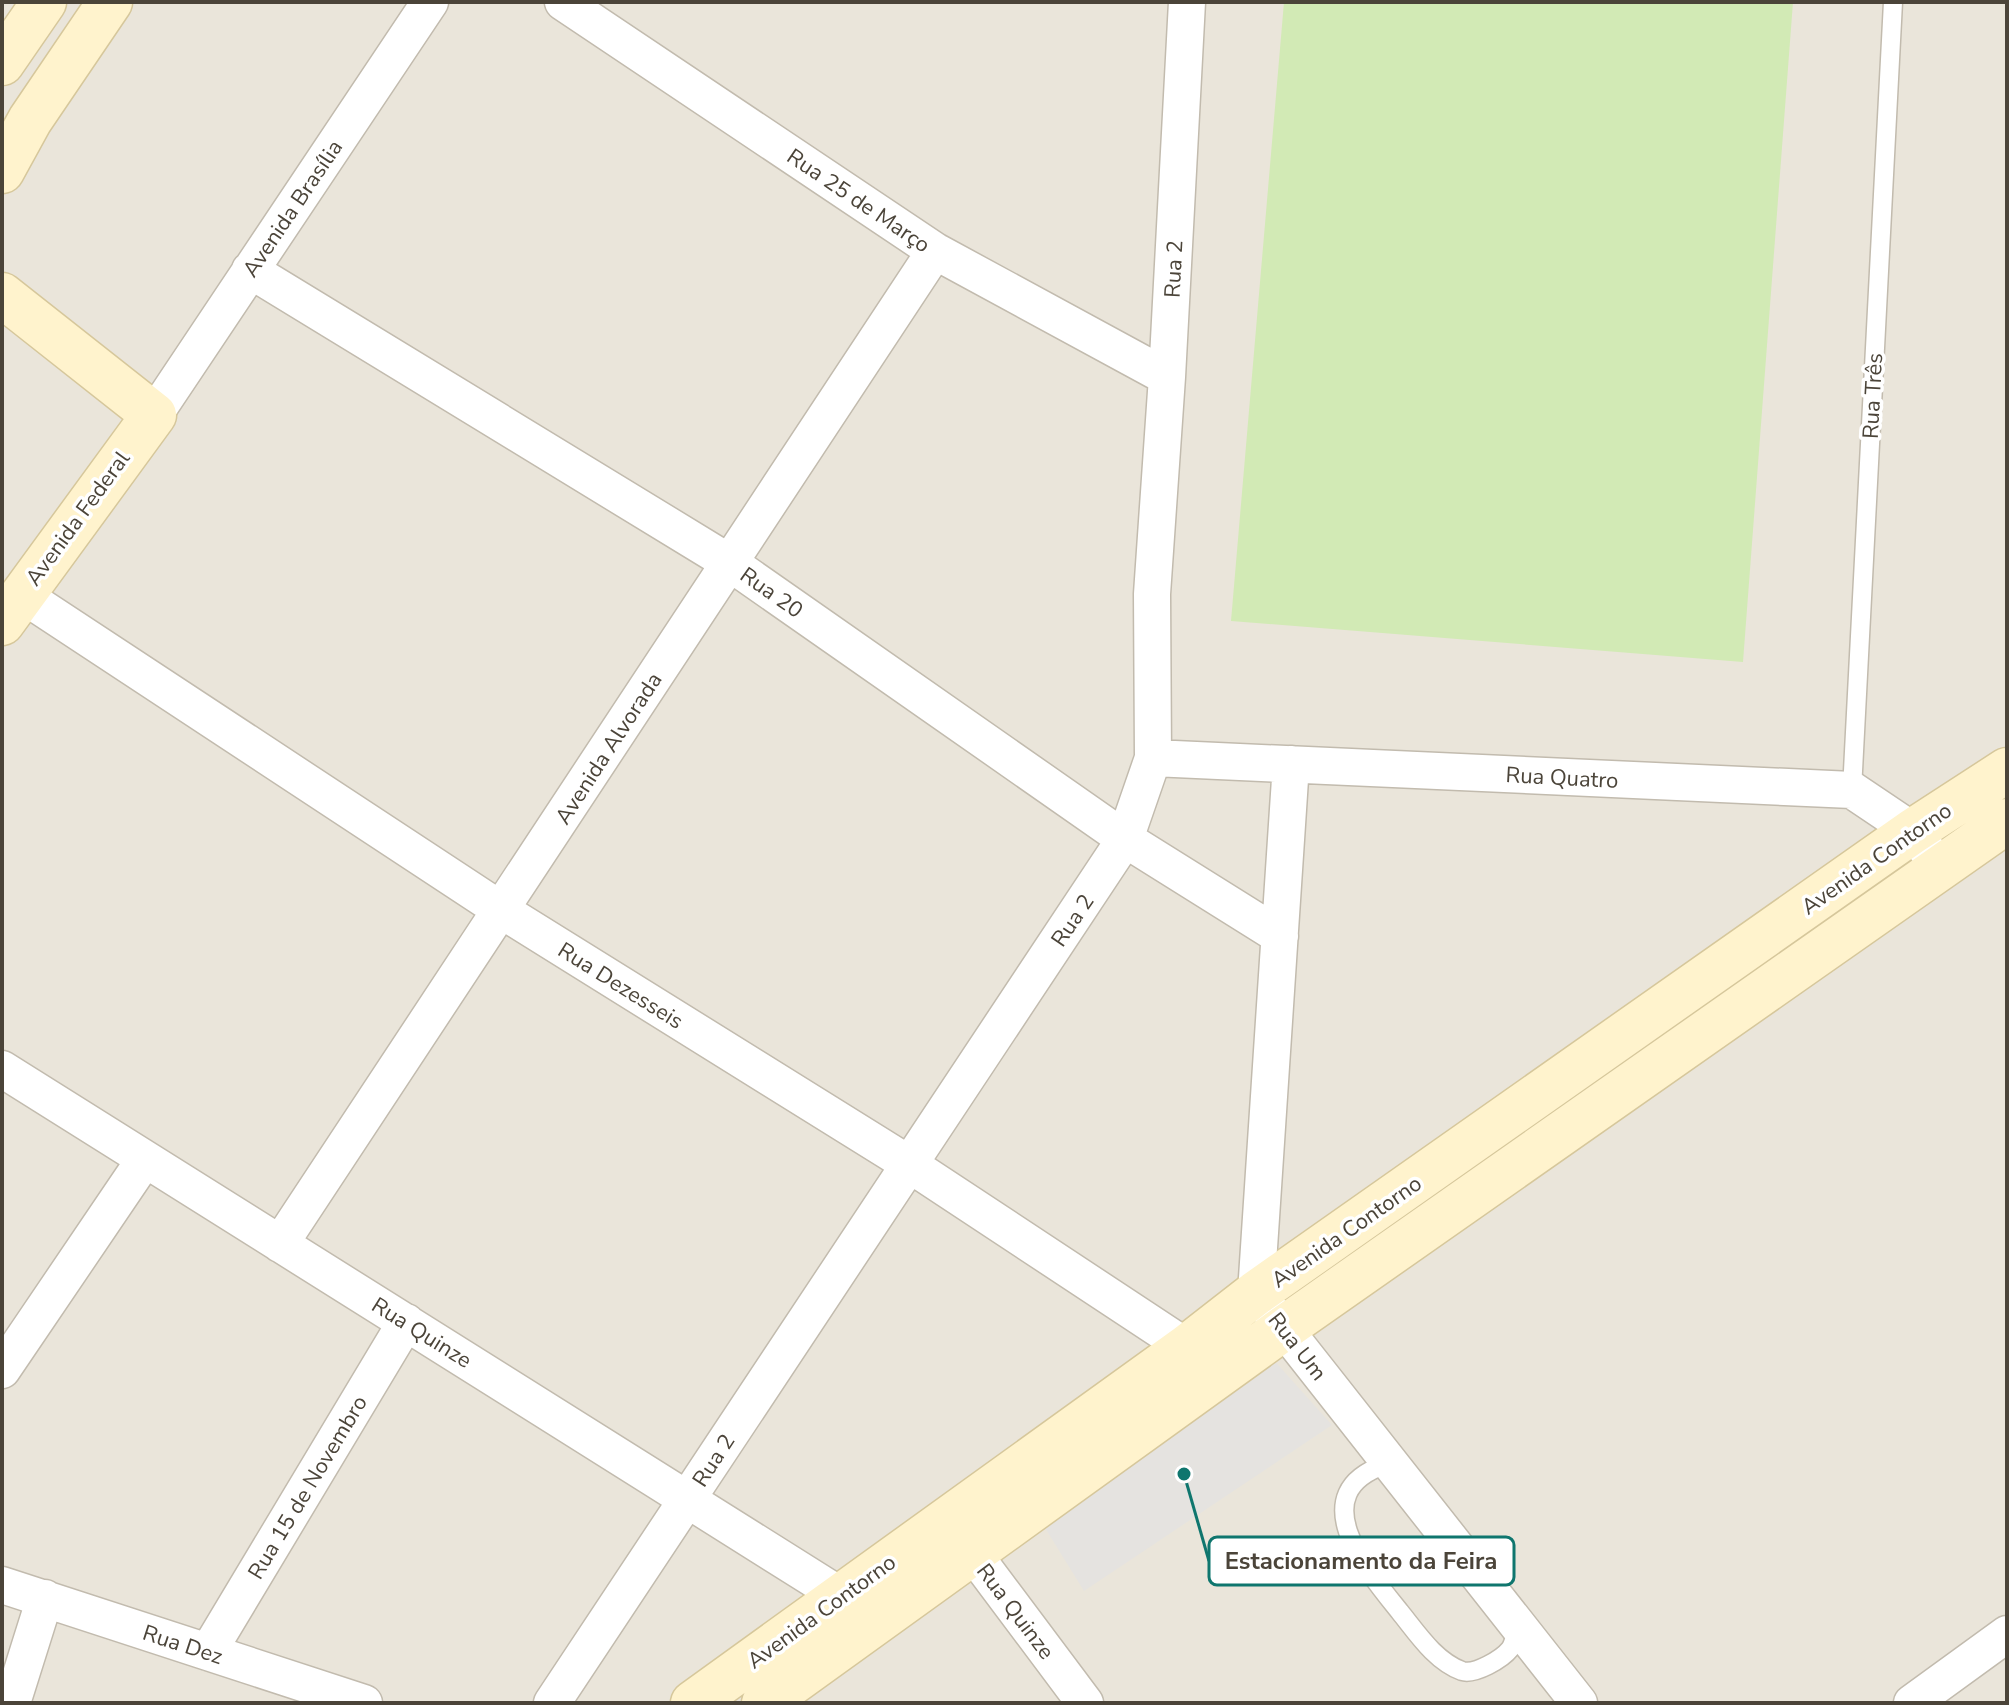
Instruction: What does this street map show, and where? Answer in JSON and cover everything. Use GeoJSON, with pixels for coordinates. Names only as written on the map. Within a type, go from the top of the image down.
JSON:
{"type":"FeatureCollection","features":[{"type":"Feature","properties":{"kind":"street"},"geometry":{"type":"LineString","coordinates":[[2,63],[44,2]]}},
{"type":"Feature","properties":{"kind":"street"},"geometry":{"type":"LineString","coordinates":[[2,171],[30,120],[110,2]]}},
{"type":"Feature","properties":{"kind":"street","name":"Avenida Brasília"},"geometry":{"type":"LineString","coordinates":[[154,415],[430,2]]}},
{"type":"Feature","properties":{"kind":"street","name":"Rua 25 de Março"},"geometry":{"type":"LineString","coordinates":[[563,2],[935,251],[1167,377]]}},
{"type":"Feature","properties":{"kind":"street","name":"Rua 2"},"geometry":{"type":"LineString","coordinates":[[552,1703],[1125,839],[1153,758],[1152,594],[1187,2]]}},
{"type":"Feature","properties":{"kind":"street","name":"Avenida Alvorada"},"geometry":{"type":"LineString","coordinates":[[280,1244],[935,251]]}},
{"type":"Feature","properties":{"kind":"street","name":"Rua 20"},"geometry":{"type":"LineString","coordinates":[[250,270],[730,563],[1125,839],[1280,936]]}},
{"type":"Feature","properties":{"kind":"street"},"geometry":{"type":"LineString","coordinates":[[2,295],[154,415]]}},
{"type":"Feature","properties":{"kind":"street","name":"Avenida Federal"},"geometry":{"type":"LineString","coordinates":[[12,608],[154,415]]}},
{"type":"Feature","properties":{"kind":"street","name":"Rua Dezesseis"},"geometry":{"type":"LineString","coordinates":[[12,608],[909,1164],[1188,1346],[1222,1372]]}},
{"type":"Feature","properties":{"kind":"street","name":"Rua Quatro"},"geometry":{"type":"LineString","coordinates":[[1153,758],[1852,790]]}},
{"type":"Feature","properties":{"kind":"street","name":"Rua Um"},"geometry":{"type":"LineString","coordinates":[[1291,764],[1256,1293],[1579,1703]]}},
{"type":"Feature","properties":{"kind":"street","name":"Avenida Contorno"},"geometry":{"type":"LineString","coordinates":[[764,1703],[958,1537],[1256,1293],[1913,831],[2007,770]]}},
{"type":"Feature","properties":{"kind":"street"},"geometry":{"type":"LineString","coordinates":[[1852,790],[1913,831],[1940,868]]}},
{"type":"Feature","properties":{"kind":"street","name":"Avenida Contorno"},"geometry":{"type":"LineString","coordinates":[[693,1703],[841,1596],[958,1537],[1222,1372],[2007,821]]}},
{"type":"Feature","properties":{"kind":"street","name":"Rua Quinze"},"geometry":{"type":"LineString","coordinates":[[2,1069],[841,1596]]}},
{"type":"Feature","properties":{"kind":"street"},"geometry":{"type":"LineString","coordinates":[[2,1370],[145,1159]]}},
{"type":"Feature","properties":{"kind":"street","name":"Rua 15 de Novembro"},"geometry":{"type":"LineString","coordinates":[[208,1652],[406,1322]]}},
{"type":"Feature","properties":{"kind":"street","name":"Rua Quinze"},"geometry":{"type":"LineString","coordinates":[[958,1537],[1085,1703]]}},
{"type":"Feature","properties":{"kind":"street","name":"Rua Dez"},"geometry":{"type":"LineString","coordinates":[[2,1585],[364,1703]]}},
{"type":"Feature","properties":{"kind":"street"},"geometry":{"type":"LineString","coordinates":[[12,1703],[45,1598]]}},
{"type":"Feature","properties":{"kind":"street"},"geometry":{"type":"LineString","coordinates":[[1912,1703],[2007,1634]]}},
{"type":"Feature","properties":{"kind":"lane","name":"Rua Três"},"geometry":{"type":"LineString","coordinates":[[1852,790],[1893,2]]}},
{"type":"Feature","properties":{"kind":"lane"},"geometry":{"type":"LineString","coordinates":[[1399,1475],[1384,1465],[1366,1471],[1344,1499],[1345,1523],[1353,1548],[1370,1575],[1429,1648],[1464,1672],[1478,1672],[1511,1648],[1518,1626]]}},
{"type":"Feature","properties":{"kind":"shaded area"},"geometry":{"type":"Polygon","coordinates":[[[2,2],[2007,2],[2007,1703],[2,1703],[2,2]]]}},
{"type":"Feature","properties":{"kind":"shaded area"},"geometry":{"type":"Polygon","coordinates":[[[1271,1357],[1332,1425],[1084,1591],[1042,1523],[1271,1357]]]}},
{"type":"Feature","properties":{"kind":"green space"},"geometry":{"type":"Polygon","coordinates":[[[1284,2],[1793,2],[1743,662],[1231,621],[1284,2]]]}},
{"type":"Feature","properties":{"kind":"place","name":"Estacionamento da Feira"},"geometry":{"type":"Point","coordinates":[1184,1474]}}]}
